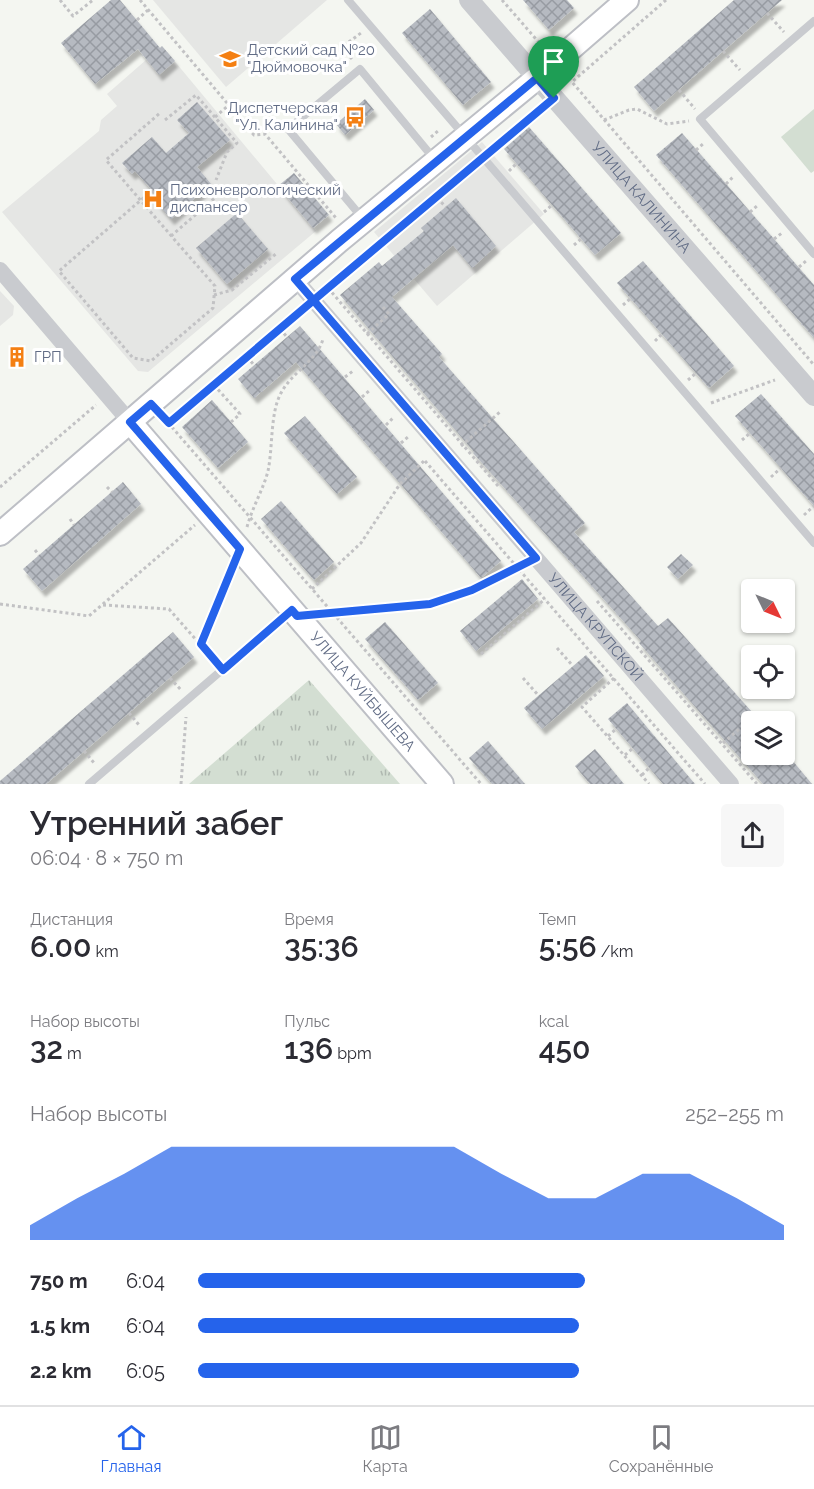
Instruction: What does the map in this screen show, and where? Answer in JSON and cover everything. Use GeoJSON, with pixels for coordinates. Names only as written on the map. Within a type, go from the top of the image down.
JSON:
{"type":"FeatureCollection","features":[{"type":"Feature","properties":{"kind":"main road"},"geometry":{"type":"LineString","coordinates":[[0,534],[364,220],[537,78],[625,1]]}},
{"type":"Feature","properties":{"kind":"main road","name":"УЛИЦА КУЙБЫШЕВА"},"geometry":{"type":"LineString","coordinates":[[130,422],[442,784]]}},
{"type":"Feature","properties":{"kind":"street","name":"УЛИЦА КАЛИНИНА"},"geometry":{"type":"LineString","coordinates":[[470,0],[807,383]]}},
{"type":"Feature","properties":{"kind":"street","name":"УЛИЦА КУЙБЫШЕВА"},"geometry":{"type":"LineString","coordinates":[[0,270],[130,422]]}},
{"type":"Feature","properties":{"kind":"street","name":"УЛИЦА КРУПСКОЙ"},"geometry":{"type":"LineString","coordinates":[[295,279],[731,784]]}},
{"type":"Feature","properties":{"kind":"lane"},"geometry":{"type":"LineString","coordinates":[[348,0],[814,543]]}},
{"type":"Feature","properties":{"kind":"lane"},"geometry":{"type":"LineString","coordinates":[[814,21],[701,118],[814,254]]}},
{"type":"Feature","properties":{"kind":"lane"},"geometry":{"type":"LineString","coordinates":[[364,220],[288,129],[360,69],[436,161]]}},
{"type":"Feature","properties":{"kind":"lane"},"geometry":{"type":"LineString","coordinates":[[89,784],[223,670],[295,613]]}},
{"type":"Feature","properties":{"kind":"path"},"geometry":{"type":"LineString","coordinates":[[60,0],[73,16],[93,0]]}},
{"type":"Feature","properties":{"kind":"path"},"geometry":{"type":"LineString","coordinates":[[140,0],[254,135],[265,134],[338,220]]}},
{"type":"Feature","properties":{"kind":"path"},"geometry":{"type":"LineString","coordinates":[[502,0],[547,52]]}},
{"type":"Feature","properties":{"kind":"path"},"geometry":{"type":"LineString","coordinates":[[666,0],[572,82],[814,365]]}},
{"type":"Feature","properties":{"kind":"path"},"geometry":{"type":"LineString","coordinates":[[137,20],[148,10]]}},
{"type":"Feature","properties":{"kind":"path"},"geometry":{"type":"LineString","coordinates":[[767,13],[792,40]]}},
{"type":"Feature","properties":{"kind":"path"},"geometry":{"type":"LineString","coordinates":[[360,69],[342,47],[364,30]]}},
{"type":"Feature","properties":{"kind":"path"},"geometry":{"type":"LineString","coordinates":[[723,51],[747,78]]}},
{"type":"Feature","properties":{"kind":"path"},"geometry":{"type":"LineString","coordinates":[[604,120],[637,109],[667,124],[678,124],[701,118],[679,90]]}},
{"type":"Feature","properties":{"kind":"path"},"geometry":{"type":"LineString","coordinates":[[165,120],[196,95],[215,117],[237,143],[227,152],[216,180]]}},
{"type":"Feature","properties":{"kind":"path"},"geometry":{"type":"LineString","coordinates":[[169,423],[554,98]]}},
{"type":"Feature","properties":{"kind":"path"},"geometry":{"type":"LineString","coordinates":[[215,117],[229,105]]}},
{"type":"Feature","properties":{"kind":"path"},"geometry":{"type":"LineString","coordinates":[[153,190],[141,201],[59,271],[133,358],[151,361],[213,308],[214,295],[214,286],[141,201],[106,160],[160,114]]}},
{"type":"Feature","properties":{"kind":"path"},"geometry":{"type":"LineString","coordinates":[[171,236],[224,190]]}},
{"type":"Feature","properties":{"kind":"path"},"geometry":{"type":"LineString","coordinates":[[436,197],[446,207]]}},
{"type":"Feature","properties":{"kind":"path"},"geometry":{"type":"LineString","coordinates":[[214,295],[232,290],[277,253]]}},
{"type":"Feature","properties":{"kind":"path"},"geometry":{"type":"LineString","coordinates":[[328,288],[503,492]]}},
{"type":"Feature","properties":{"kind":"path"},"geometry":{"type":"LineString","coordinates":[[368,334],[389,314],[382,306]]}},
{"type":"Feature","properties":{"kind":"path"},"geometry":{"type":"LineString","coordinates":[[201,644],[240,549],[268,469],[280,395],[290,380],[321,347],[327,316]]}},
{"type":"Feature","properties":{"kind":"path"},"geometry":{"type":"LineString","coordinates":[[280,329],[287,337]]}},
{"type":"Feature","properties":{"kind":"path"},"geometry":{"type":"LineString","coordinates":[[247,357],[254,365]]}},
{"type":"Feature","properties":{"kind":"path"},"geometry":{"type":"LineString","coordinates":[[698,407],[807,383]]}},
{"type":"Feature","properties":{"kind":"path"},"geometry":{"type":"LineString","coordinates":[[213,385],[240,414],[231,422]]}},
{"type":"Feature","properties":{"kind":"path"},"geometry":{"type":"LineString","coordinates":[[0,487],[107,395]]}},
{"type":"Feature","properties":{"kind":"path"},"geometry":{"type":"LineString","coordinates":[[151,404],[481,784]]}},
{"type":"Feature","properties":{"kind":"path"},"geometry":{"type":"LineString","coordinates":[[312,589],[361,543],[400,484],[425,460],[463,445],[500,412]]}},
{"type":"Feature","properties":{"kind":"path"},"geometry":{"type":"LineString","coordinates":[[425,460],[705,784]]}},
{"type":"Feature","properties":{"kind":"path"},"geometry":{"type":"LineString","coordinates":[[107,487],[111,492]]}},
{"type":"Feature","properties":{"kind":"path"},"geometry":{"type":"LineString","coordinates":[[70,519],[74,525]]}},
{"type":"Feature","properties":{"kind":"path"},"geometry":{"type":"LineString","coordinates":[[0,604],[89,616],[196,525]]}},
{"type":"Feature","properties":{"kind":"path"},"geometry":{"type":"LineString","coordinates":[[270,540],[275,535]]}},
{"type":"Feature","properties":{"kind":"path"},"geometry":{"type":"LineString","coordinates":[[35,550],[39,555]]}},
{"type":"Feature","properties":{"kind":"path"},"geometry":{"type":"LineString","coordinates":[[295,613],[333,613],[430,604],[472,590],[536,558]]}},
{"type":"Feature","properties":{"kind":"path"},"geometry":{"type":"LineString","coordinates":[[295,570],[300,564]]}},
{"type":"Feature","properties":{"kind":"path"},"geometry":{"type":"LineString","coordinates":[[481,654],[545,599]]}},
{"type":"Feature","properties":{"kind":"path"},"geometry":{"type":"LineString","coordinates":[[596,599],[757,784]]}},
{"type":"Feature","properties":{"kind":"path"},"geometry":{"type":"LineString","coordinates":[[102,605],[170,609],[223,670]]}},
{"type":"Feature","properties":{"kind":"path"},"geometry":{"type":"LineString","coordinates":[[492,637],[495,641]]}},
{"type":"Feature","properties":{"kind":"path"},"geometry":{"type":"LineString","coordinates":[[557,648],[573,666]]}},
{"type":"Feature","properties":{"kind":"path"},"geometry":{"type":"LineString","coordinates":[[374,660],[379,655]]}},
{"type":"Feature","properties":{"kind":"path"},"geometry":{"type":"LineString","coordinates":[[629,665],[582,707],[649,784]]}},
{"type":"Feature","properties":{"kind":"path"},"geometry":{"type":"LineString","coordinates":[[523,678],[538,696]]}},
{"type":"Feature","properties":{"kind":"path"},"geometry":{"type":"LineString","coordinates":[[399,689],[404,684]]}},
{"type":"Feature","properties":{"kind":"path"},"geometry":{"type":"LineString","coordinates":[[181,784],[187,700]]}},
{"type":"Feature","properties":{"kind":"path"},"geometry":{"type":"LineString","coordinates":[[708,756],[741,728]]}},
{"type":"Feature","properties":{"kind":"path"},"geometry":{"type":"LineString","coordinates":[[608,736],[616,729]]}},
{"type":"Feature","properties":{"kind":"path"},"geometry":{"type":"LineString","coordinates":[[625,756],[633,748]]}},
{"type":"Feature","properties":{"kind":"path"},"geometry":{"type":"LineString","coordinates":[[641,775],[649,768]]}},
{"type":"Feature","properties":{"kind":"path"},"geometry":{"type":"LineString","coordinates":[[476,778],[482,773]]}},
{"type":"Feature","properties":{"kind":"shaded area","name":"Детский сад №20 \"Дюймовочка\""},"geometry":{"type":"Polygon","coordinates":[[[153,0],[327,0],[226,87],[153,0]]]}},
{"type":"Feature","properties":{"kind":"shaded area","name":"Психоневрологический диспансер"},"geometry":{"type":"Polygon","coordinates":[[[162,46],[316,231],[148,372],[138,371],[2,212],[99,131],[101,120],[117,106],[107,94],[162,46]]]}},
{"type":"Feature","properties":{"kind":"shaded area"},"geometry":{"type":"Polygon","coordinates":[[[482,142],[544,214],[437,306],[374,232],[482,142]]]}},
{"type":"Feature","properties":{"kind":"shaded area"},"geometry":{"type":"Polygon","coordinates":[[[0,291],[14,306],[13,315],[0,326],[0,291]]]}},
{"type":"Feature","properties":{"kind":"green space"},"geometry":{"type":"Polygon","coordinates":[[[814,109],[814,171],[811,173],[781,137],[814,109]]]}},
{"type":"Feature","properties":{"kind":"green space"},"geometry":{"type":"Polygon","coordinates":[[[309,680],[400,784],[189,784],[309,680]]]}},
{"type":"Feature","properties":{"kind":"building"},"geometry":{"type":"Polygon","coordinates":[[[111,0],[120,0],[160,48],[162,46],[175,61],[159,75],[138,49],[95,84],[61,43],[111,0]]]}},
{"type":"Feature","properties":{"kind":"building"},"geometry":{"type":"Polygon","coordinates":[[[523,0],[567,0],[574,8],[549,30],[523,0]]]}},
{"type":"Feature","properties":{"kind":"building"},"geometry":{"type":"Polygon","coordinates":[[[734,0],[782,0],[654,111],[634,87],[734,0]]]}},
{"type":"Feature","properties":{"kind":"building"},"geometry":{"type":"Polygon","coordinates":[[[430,9],[491,82],[463,105],[402,33],[430,9]]]}},
{"type":"Feature","properties":{"kind":"building","name":"Диспетчерская \"Ул. Калинина\""},"geometry":{"type":"Polygon","coordinates":[[[365,99],[374,110],[345,135],[336,124],[365,99]]]}},
{"type":"Feature","properties":{"kind":"building"},"geometry":{"type":"Polygon","coordinates":[[[197,102],[230,140],[197,167],[211,184],[171,219],[157,203],[161,200],[135,171],[132,174],[122,163],[152,137],[166,153],[189,133],[177,120],[197,102]]]}},
{"type":"Feature","properties":{"kind":"building"},"geometry":{"type":"Polygon","coordinates":[[[529,127],[621,233],[595,255],[504,149],[529,127]]]}},
{"type":"Feature","properties":{"kind":"building"},"geometry":{"type":"Polygon","coordinates":[[[682,133],[814,285],[814,338],[656,155],[682,133]]]}},
{"type":"Feature","properties":{"kind":"building"},"geometry":{"type":"Polygon","coordinates":[[[294,173],[329,215],[313,228],[278,186],[294,173]]]}},
{"type":"Feature","properties":{"kind":"building"},"geometry":{"type":"Polygon","coordinates":[[[456,198],[496,246],[472,268],[453,245],[392,297],[442,354],[439,357],[585,523],[574,532],[658,626],[668,618],[751,711],[741,711],[741,759],[639,643],[641,641],[473,453],[340,295],[379,262],[382,266],[424,231],[421,228],[456,198]]]}},
{"type":"Feature","properties":{"kind":"building"},"geometry":{"type":"Polygon","coordinates":[[[237,213],[268,249],[227,284],[196,248],[237,213]]]}},
{"type":"Feature","properties":{"kind":"building"},"geometry":{"type":"Polygon","coordinates":[[[643,261],[734,366],[709,388],[617,283],[643,261]]]}},
{"type":"Feature","properties":{"kind":"building"},"geometry":{"type":"Polygon","coordinates":[[[300,326],[501,561],[481,578],[296,362],[254,398],[238,379],[300,326]]]}},
{"type":"Feature","properties":{"kind":"building"},"geometry":{"type":"Polygon","coordinates":[[[761,394],[814,454],[814,506],[735,416],[761,394]]]}},
{"type":"Feature","properties":{"kind":"building"},"geometry":{"type":"Polygon","coordinates":[[[212,400],[248,442],[218,468],[182,427],[212,400]]]}},
{"type":"Feature","properties":{"kind":"building"},"geometry":{"type":"Polygon","coordinates":[[[305,416],[357,477],[337,494],[284,433],[305,416]]]}},
{"type":"Feature","properties":{"kind":"building"},"geometry":{"type":"Polygon","coordinates":[[[123,482],[141,504],[42,591],[23,569],[123,482]]]}},
{"type":"Feature","properties":{"kind":"building"},"geometry":{"type":"Polygon","coordinates":[[[281,501],[334,562],[314,580],[261,519],[281,501]]]}},
{"type":"Feature","properties":{"kind":"building"},"geometry":{"type":"Polygon","coordinates":[[[681,554],[693,565],[678,579],[667,567],[681,554]]]}},
{"type":"Feature","properties":{"kind":"building"},"geometry":{"type":"Polygon","coordinates":[[[522,579],[538,599],[476,651],[460,631],[522,579]]]}},
{"type":"Feature","properties":{"kind":"building"},"geometry":{"type":"Polygon","coordinates":[[[385,622],[438,683],[418,700],[365,639],[385,622]]]}},
{"type":"Feature","properties":{"kind":"building"},"geometry":{"type":"Polygon","coordinates":[[[173,632],[194,657],[46,784],[0,784],[0,781],[173,632]]]}},
{"type":"Feature","properties":{"kind":"building"},"geometry":{"type":"Polygon","coordinates":[[[586,655],[604,676],[542,729],[524,708],[586,655]]]}},
{"type":"Feature","properties":{"kind":"building"},"geometry":{"type":"Polygon","coordinates":[[[627,703],[695,784],[663,784],[608,719],[627,703]]]}},
{"type":"Feature","properties":{"kind":"building"},"geometry":{"type":"Polygon","coordinates":[[[488,741],[525,784],[492,784],[469,758],[488,741]]]}},
{"type":"Feature","properties":{"kind":"building"},"geometry":{"type":"Polygon","coordinates":[[[595,749],[624,784],[590,784],[575,766],[595,749]]]}},
{"type":"Feature","properties":{"kind":"building"},"geometry":{"type":"Polygon","coordinates":[[[795,764],[812,784],[763,784],[746,765],[795,764]]]}},
{"type":"Feature","properties":{"kind":"place","name":"Детский сад №20 \"Дюймовочка\""},"geometry":{"type":"Point","coordinates":[230,59]}},
{"type":"Feature","properties":{"kind":"place","name":"Диспетчерская \"Ул. Калинина\""},"geometry":{"type":"Point","coordinates":[355,117]}},
{"type":"Feature","properties":{"kind":"place","name":"Психоневрологический диспансер"},"geometry":{"type":"Point","coordinates":[153,199]}},
{"type":"Feature","properties":{"kind":"place","name":"ГРП"},"geometry":{"type":"Point","coordinates":[17,357]}},
{"type":"Feature","properties":{"kind":"route"},"geometry":{"type":"LineString","coordinates":[[554,98],[328,288],[314,300],[280,329],[169,423],[151,404],[130,422],[240,549],[201,644],[223,670],[292,610],[297,616],[430,604],[472,590],[536,558],[314,300],[295,279],[537,78],[554,98]]}}]}
